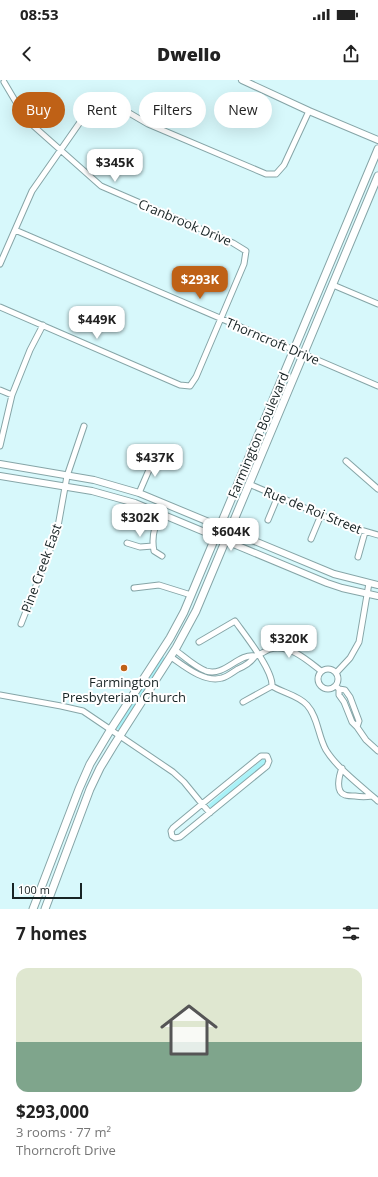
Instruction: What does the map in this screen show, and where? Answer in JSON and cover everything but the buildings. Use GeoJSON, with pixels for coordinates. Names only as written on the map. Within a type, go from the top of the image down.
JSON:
{"type":"FeatureCollection","features":[{"type":"Feature","properties":{"kind":"main road","name":"Farmington Boulevard"},"geometry":{"type":"LineString","coordinates":[[45,909],[90,789],[100,768],[146,695],[169,652],[178,624],[216,537],[378,149]]}},
{"type":"Feature","properties":{"kind":"main road","name":"Farmington Boulevard"},"geometry":{"type":"LineString","coordinates":[[34,909],[85,775],[111,729],[169,652],[196,611],[378,176]]}},
{"type":"Feature","properties":{"kind":"main road"},"geometry":{"type":"LineString","coordinates":[[37,909],[45,879]]}},
{"type":"Feature","properties":{"kind":"street"},"geometry":{"type":"LineString","coordinates":[[242,80],[378,140]]}},
{"type":"Feature","properties":{"kind":"street","name":"Cranbrook Drive"},"geometry":{"type":"LineString","coordinates":[[4,82],[28,122],[101,186],[233,243],[246,251],[244,264],[221,319]]}},
{"type":"Feature","properties":{"kind":"street"},"geometry":{"type":"LineString","coordinates":[[0,264],[32,191],[92,105],[102,96],[148,124],[266,174],[276,174],[284,165],[309,110]]}},
{"type":"Feature","properties":{"kind":"street","name":"Thorncroft Drive"},"geometry":{"type":"LineString","coordinates":[[14,230],[378,386]]}},
{"type":"Feature","properties":{"kind":"street"},"geometry":{"type":"LineString","coordinates":[[323,281],[378,304]]}},
{"type":"Feature","properties":{"kind":"street"},"geometry":{"type":"LineString","coordinates":[[0,307],[180,385],[190,386],[196,377],[221,319]]}},
{"type":"Feature","properties":{"kind":"street"},"geometry":{"type":"LineString","coordinates":[[0,446],[12,395],[30,350],[43,325]]}},
{"type":"Feature","properties":{"kind":"street"},"geometry":{"type":"LineString","coordinates":[[0,390],[12,395]]}},
{"type":"Feature","properties":{"kind":"street","name":"Pine Creek East"},"geometry":{"type":"LineString","coordinates":[[21,624],[57,532],[64,487],[84,426]]}},
{"type":"Feature","properties":{"kind":"street"},"geometry":{"type":"LineString","coordinates":[[139,493],[155,456]]}},
{"type":"Feature","properties":{"kind":"street"},"geometry":{"type":"LineString","coordinates":[[346,461],[378,489]]}},
{"type":"Feature","properties":{"kind":"street"},"geometry":{"type":"LineString","coordinates":[[0,464],[94,480],[139,493],[326,571],[346,578],[378,585]]}},
{"type":"Feature","properties":{"kind":"street"},"geometry":{"type":"LineString","coordinates":[[0,476],[92,491],[135,503],[327,583],[378,596]]}},
{"type":"Feature","properties":{"kind":"street","name":"Rue de Roi Street"},"geometry":{"type":"LineString","coordinates":[[249,484],[347,526],[378,535]]}},
{"type":"Feature","properties":{"kind":"street"},"geometry":{"type":"LineString","coordinates":[[268,520],[278,496]]}},
{"type":"Feature","properties":{"kind":"street"},"geometry":{"type":"LineString","coordinates":[[161,514],[153,533],[153,546],[154,551],[162,556]]}},
{"type":"Feature","properties":{"kind":"street"},"geometry":{"type":"LineString","coordinates":[[312,539],[321,515]]}},
{"type":"Feature","properties":{"kind":"street"},"geometry":{"type":"LineString","coordinates":[[358,557],[365,532]]}},
{"type":"Feature","properties":{"kind":"street"},"geometry":{"type":"LineString","coordinates":[[127,543],[140,547],[153,546]]}},
{"type":"Feature","properties":{"kind":"street"},"geometry":{"type":"LineString","coordinates":[[336,673],[350,658],[360,642],[369,583]]}},
{"type":"Feature","properties":{"kind":"street"},"geometry":{"type":"LineString","coordinates":[[134,588],[159,585],[191,595]]}},
{"type":"Feature","properties":{"kind":"street"},"geometry":{"type":"LineString","coordinates":[[199,642],[235,621],[272,681],[272,686],[280,692],[301,700],[306,704],[310,710],[326,750],[336,763],[378,801]]}},
{"type":"Feature","properties":{"kind":"street"},"geometry":{"type":"LineString","coordinates":[[169,652],[195,673],[208,678],[221,678],[252,662],[257,656],[271,649],[288,650],[298,654],[321,671]]}},
{"type":"Feature","properties":{"kind":"street"},"geometry":{"type":"LineString","coordinates":[[169,652],[210,672],[222,670],[249,655],[257,656]]}},
{"type":"Feature","properties":{"kind":"street"},"geometry":{"type":"LineString","coordinates":[[336,673],[327,669],[321,671],[317,680],[320,686],[326,690],[338,688],[345,690],[351,700],[359,721],[357,728]]}},
{"type":"Feature","properties":{"kind":"street"},"geometry":{"type":"LineString","coordinates":[[336,673],[339,695],[352,722],[366,740],[378,751]]}},
{"type":"Feature","properties":{"kind":"street"},"geometry":{"type":"LineString","coordinates":[[243,702],[272,686]]}},
{"type":"Feature","properties":{"kind":"street"},"geometry":{"type":"LineString","coordinates":[[0,695],[83,711],[173,772],[184,782],[210,813]]}},
{"type":"Feature","properties":{"kind":"street"},"geometry":{"type":"LineString","coordinates":[[344,703],[351,700]]}},
{"type":"Feature","properties":{"kind":"street"},"geometry":{"type":"LineString","coordinates":[[261,756],[268,758],[269,762],[267,766],[210,813],[180,837],[175,838],[172,836],[171,831],[173,828],[202,804],[261,756]]}},
{"type":"Feature","properties":{"kind":"street"},"geometry":{"type":"LineString","coordinates":[[342,768],[339,788],[344,795],[366,797],[372,796]]}},
{"type":"Feature","properties":{"kind":"shaded area"},"geometry":{"type":"Polygon","coordinates":[[[162,656],[164,659],[144,694],[120,730],[117,729],[117,727],[162,656]]]}},
{"type":"Feature","properties":{"kind":"shaded area"},"geometry":{"type":"Polygon","coordinates":[[[263,759],[267,760],[266,764],[213,807],[208,805],[263,759]]]}},
{"type":"Feature","properties":{"kind":"place","name":"Farmington Presbyterian Church"},"geometry":{"type":"Point","coordinates":[124,668]}}]}
